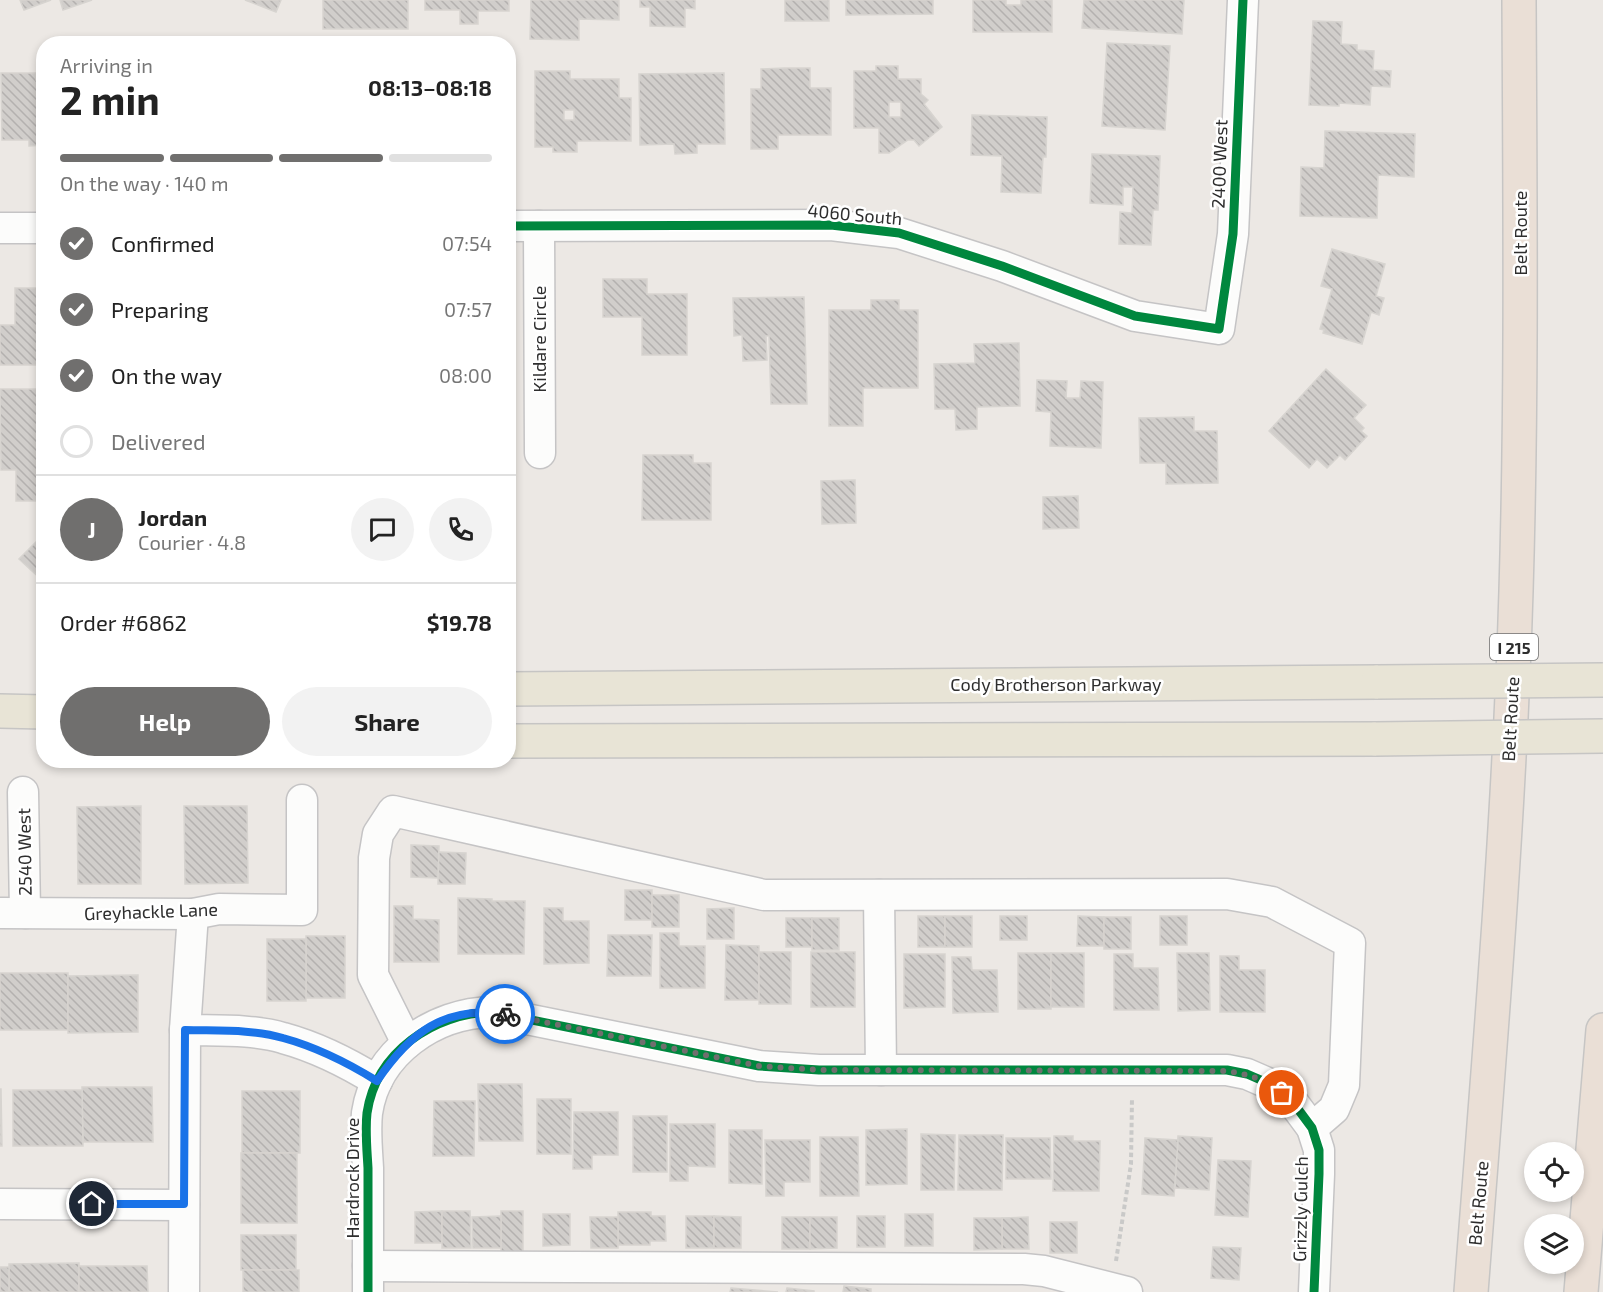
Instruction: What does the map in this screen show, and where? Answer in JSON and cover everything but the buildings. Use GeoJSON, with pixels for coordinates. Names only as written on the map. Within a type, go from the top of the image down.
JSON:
{"type":"FeatureCollection","features":[{"type":"Feature","properties":{"kind":"highway","name":"Belt Route"},"geometry":{"type":"LineString","coordinates":[[1471,1292],[1505,824],[1516,595],[1521,390],[1520,0]]}},
{"type":"Feature","properties":{"kind":"highway"},"geometry":{"type":"LineString","coordinates":[[1581,1292],[1603,1030]]}},
{"type":"Feature","properties":{"kind":"main road","name":"Cody Brotherson Parkway"},"geometry":{"type":"LineString","coordinates":[[516,689],[1603,680]]}},
{"type":"Feature","properties":{"kind":"main road"},"geometry":{"type":"LineString","coordinates":[[0,711],[36,712]]}},
{"type":"Feature","properties":{"kind":"main road"},"geometry":{"type":"LineString","coordinates":[[516,741],[1376,739],[1603,736]]}},
{"type":"Feature","properties":{"kind":"street","name":"2400 West"},"geometry":{"type":"LineString","coordinates":[[1219,329],[1233,234],[1243,0]]}},
{"type":"Feature","properties":{"kind":"street","name":"4060 South"},"geometry":{"type":"LineString","coordinates":[[516,226],[831,225],[899,232],[1002,266],[1135,316],[1219,329]]}},
{"type":"Feature","properties":{"kind":"street","name":"Kildare Circle"},"geometry":{"type":"LineString","coordinates":[[539,226],[540,453]]}},
{"type":"Feature","properties":{"kind":"street"},"geometry":{"type":"LineString","coordinates":[[0,228],[36,228]]}},
{"type":"Feature","properties":{"kind":"street","name":"2540 West"},"geometry":{"type":"LineString","coordinates":[[12,913],[23,792]]}},
{"type":"Feature","properties":{"kind":"street","name":"Greyhackle Lane"},"geometry":{"type":"LineString","coordinates":[[12,913],[193,914],[219,909],[302,910],[302,800]]}},
{"type":"Feature","properties":{"kind":"street"},"geometry":{"type":"LineString","coordinates":[[407,1043],[373,975],[374,858],[378,834],[393,811],[764,895],[1227,894],[1272,902],[1350,943],[1344,1085],[1334,1109],[1312,1128]]}},
{"type":"Feature","properties":{"kind":"street"},"geometry":{"type":"LineString","coordinates":[[879,895],[881,1070]]}},
{"type":"Feature","properties":{"kind":"street"},"geometry":{"type":"LineString","coordinates":[[184,1292],[185,1030],[193,914]]}},
{"type":"Feature","properties":{"kind":"street","name":"Hardrock Drive"},"geometry":{"type":"LineString","coordinates":[[368,1279],[367,1113],[377,1081],[407,1043],[426,1028],[472,1012],[492,1012],[759,1066],[819,1070],[1227,1071],[1247,1074],[1272,1085],[1292,1101],[1312,1128]]}},
{"type":"Feature","properties":{"kind":"street"},"geometry":{"type":"LineString","coordinates":[[185,1030],[282,1037],[349,1064],[377,1081]]}},
{"type":"Feature","properties":{"kind":"street","name":"Grizzly Gulch"},"geometry":{"type":"LineString","coordinates":[[1312,1128],[1318,1150],[1319,1174],[1314,1292]]}},
{"type":"Feature","properties":{"kind":"street"},"geometry":{"type":"LineString","coordinates":[[0,1204],[184,1204]]}},
{"type":"Feature","properties":{"kind":"street"},"geometry":{"type":"LineString","coordinates":[[368,1279],[1024,1269],[1044,1271],[1127,1292]]}},
{"type":"Feature","properties":{"kind":"path"},"geometry":{"type":"LineString","coordinates":[[1116,1265],[1131,1164],[1132,1098]]}},
{"type":"Feature","properties":{"kind":"cycle path"},"geometry":{"type":"LineString","coordinates":[[516,226],[831,225],[899,233],[1002,266],[1135,316],[1219,329],[1233,234],[1243,0]]}},
{"type":"Feature","properties":{"kind":"cycle path"},"geometry":{"type":"LineString","coordinates":[[368,1292],[366,1127],[373,1091],[382,1072],[395,1054],[429,1028],[470,1014],[492,1012],[759,1066],[819,1070],[1227,1070],[1247,1074],[1272,1085],[1292,1101],[1312,1128],[1319,1150],[1314,1292]]}},
{"type":"Feature","properties":{"kind":"way so far"},"geometry":{"type":"LineString","coordinates":[[505,1014],[759,1066],[819,1070],[1227,1071],[1247,1074],[1272,1085],[1282,1093]]}},
{"type":"Feature","properties":{"kind":"route"},"geometry":{"type":"LineString","coordinates":[[92,1204],[184,1204],[185,1030],[282,1037],[349,1064],[377,1081],[407,1043],[426,1028],[472,1012],[505,1014]]}}]}
